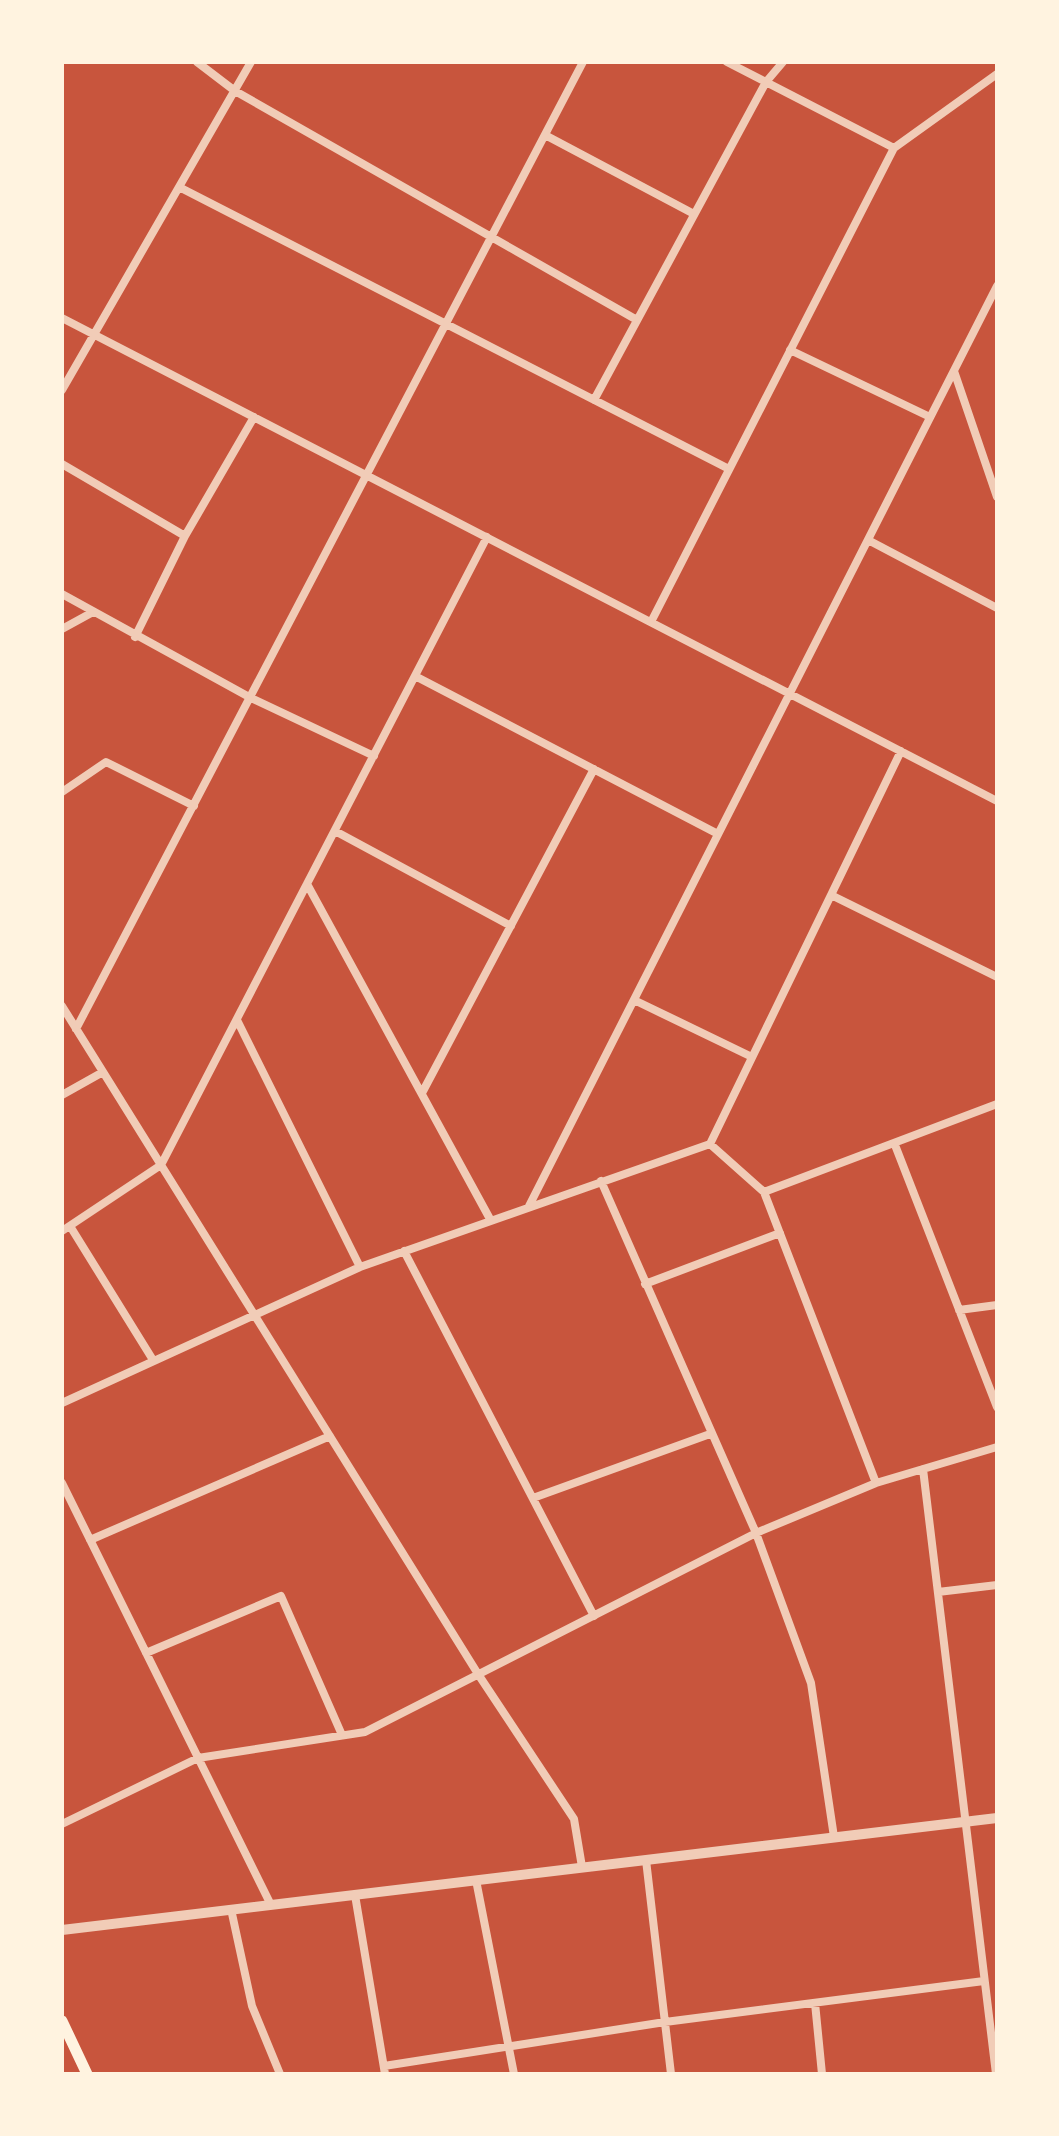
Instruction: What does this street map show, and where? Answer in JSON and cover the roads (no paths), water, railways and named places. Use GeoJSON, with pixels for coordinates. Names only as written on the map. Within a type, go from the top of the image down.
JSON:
{"type":"FeatureCollection","features":[{"type":"Feature","properties":{"kind":"main road"},"geometry":{"type":"LineString","coordinates":[[62,2021],[87,2074]]}},
{"type":"Feature","properties":{"kind":"street"},"geometry":{"type":"LineString","coordinates":[[197,62],[235,91],[637,320]]}},
{"type":"Feature","properties":{"kind":"street"},"geometry":{"type":"LineString","coordinates":[[62,390],[251,62]]}},
{"type":"Feature","properties":{"kind":"street"},"geometry":{"type":"LineString","coordinates":[[76,1029],[583,62]]}},
{"type":"Feature","properties":{"kind":"street"},"geometry":{"type":"LineString","coordinates":[[727,62],[894,148]]}},
{"type":"Feature","properties":{"kind":"street"},"geometry":{"type":"LineString","coordinates":[[594,400],[766,82],[783,62]]}},
{"type":"Feature","properties":{"kind":"street"},"geometry":{"type":"LineString","coordinates":[[651,622],[894,148],[997,74]]}},
{"type":"Feature","properties":{"kind":"street"},"geometry":{"type":"LineString","coordinates":[[545,135],[694,214]]}},
{"type":"Feature","properties":{"kind":"street"},"geometry":{"type":"LineString","coordinates":[[179,187],[729,469]]}},
{"type":"Feature","properties":{"kind":"street"},"geometry":{"type":"LineString","coordinates":[[529,1206],[997,286]]}},
{"type":"Feature","properties":{"kind":"street"},"geometry":{"type":"LineString","coordinates":[[62,318],[997,801]]}},
{"type":"Feature","properties":{"kind":"street"},"geometry":{"type":"LineString","coordinates":[[790,350],[930,417]]}},
{"type":"Feature","properties":{"kind":"street"},"geometry":{"type":"LineString","coordinates":[[954,371],[997,497]]}},
{"type":"Feature","properties":{"kind":"street"},"geometry":{"type":"LineString","coordinates":[[135,637],[185,536],[254,417]]}},
{"type":"Feature","properties":{"kind":"street"},"geometry":{"type":"LineString","coordinates":[[62,464],[185,536]]}},
{"type":"Feature","properties":{"kind":"street"},"geometry":{"type":"LineString","coordinates":[[153,1360],[66,1228],[161,1165],[487,537]]}},
{"type":"Feature","properties":{"kind":"street"},"geometry":{"type":"LineString","coordinates":[[868,540],[997,608]]}},
{"type":"Feature","properties":{"kind":"street"},"geometry":{"type":"LineString","coordinates":[[62,594],[135,637],[251,698],[374,756]]}},
{"type":"Feature","properties":{"kind":"street"},"geometry":{"type":"LineString","coordinates":[[62,629],[93,612]]}},
{"type":"Feature","properties":{"kind":"street"},"geometry":{"type":"LineString","coordinates":[[415,676],[718,834]]}},
{"type":"Feature","properties":{"kind":"street"},"geometry":{"type":"LineString","coordinates":[[62,1403],[253,1313],[360,1267],[710,1144],[901,751]]}},
{"type":"Feature","properties":{"kind":"street"},"geometry":{"type":"LineString","coordinates":[[62,792],[106,762],[194,806]]}},
{"type":"Feature","properties":{"kind":"street"},"geometry":{"type":"LineString","coordinates":[[422,1093],[594,769]]}},
{"type":"Feature","properties":{"kind":"street"},"geometry":{"type":"LineString","coordinates":[[335,831],[511,926]]}},
{"type":"Feature","properties":{"kind":"street"},"geometry":{"type":"LineString","coordinates":[[307,884],[490,1219]]}},
{"type":"Feature","properties":{"kind":"street"},"geometry":{"type":"LineString","coordinates":[[831,895],[997,977]]}},
{"type":"Feature","properties":{"kind":"street"},"geometry":{"type":"LineString","coordinates":[[634,1000],[752,1057]]}},
{"type":"Feature","properties":{"kind":"street"},"geometry":{"type":"LineString","coordinates":[[62,1006],[478,1674],[574,1819],[582,1867]]}},
{"type":"Feature","properties":{"kind":"street"},"geometry":{"type":"LineString","coordinates":[[237,1020],[360,1267]]}},
{"type":"Feature","properties":{"kind":"street"},"geometry":{"type":"LineString","coordinates":[[62,1095],[103,1072]]}},
{"type":"Feature","properties":{"kind":"street"},"geometry":{"type":"LineString","coordinates":[[764,1192],[997,1104]]}},
{"type":"Feature","properties":{"kind":"street"},"geometry":{"type":"LineString","coordinates":[[710,1144],[764,1192],[876,1483]]}},
{"type":"Feature","properties":{"kind":"street"},"geometry":{"type":"LineString","coordinates":[[895,1145],[997,1407]]}},
{"type":"Feature","properties":{"kind":"street"},"geometry":{"type":"LineString","coordinates":[[601,1181],[756,1533],[811,1683],[834,1837]]}},
{"type":"Feature","properties":{"kind":"street"},"geometry":{"type":"LineString","coordinates":[[645,1284],[780,1233]]}},
{"type":"Feature","properties":{"kind":"street"},"geometry":{"type":"LineString","coordinates":[[404,1251],[594,1616]]}},
{"type":"Feature","properties":{"kind":"street"},"geometry":{"type":"LineString","coordinates":[[959,1310],[997,1305]]}},
{"type":"Feature","properties":{"kind":"street"},"geometry":{"type":"LineString","coordinates":[[533,1498],[710,1434]]}},
{"type":"Feature","properties":{"kind":"street"},"geometry":{"type":"LineString","coordinates":[[90,1540],[330,1436]]}},
{"type":"Feature","properties":{"kind":"street"},"geometry":{"type":"LineString","coordinates":[[62,1824],[198,1758],[365,1732],[756,1533],[876,1483],[997,1447]]}},
{"type":"Feature","properties":{"kind":"street"},"geometry":{"type":"LineString","coordinates":[[923,1469],[996,2074]]}},
{"type":"Feature","properties":{"kind":"street"},"geometry":{"type":"LineString","coordinates":[[62,1483],[271,1905]]}},
{"type":"Feature","properties":{"kind":"street"},"geometry":{"type":"LineString","coordinates":[[938,1592],[997,1585]]}},
{"type":"Feature","properties":{"kind":"street"},"geometry":{"type":"LineString","coordinates":[[146,1653],[281,1596],[342,1735]]}},
{"type":"Feature","properties":{"kind":"street"},"geometry":{"type":"LineString","coordinates":[[62,1930],[997,1818]]}},
{"type":"Feature","properties":{"kind":"street"},"geometry":{"type":"LineString","coordinates":[[646,1860],[671,2074]]}},
{"type":"Feature","properties":{"kind":"street"},"geometry":{"type":"LineString","coordinates":[[476,1880],[514,2074]]}},
{"type":"Feature","properties":{"kind":"street"},"geometry":{"type":"LineString","coordinates":[[355,1895],[385,2070],[665,2022],[984,1981]]}},
{"type":"Feature","properties":{"kind":"street"},"geometry":{"type":"LineString","coordinates":[[231,1909],[252,2006],[280,2074]]}},
{"type":"Feature","properties":{"kind":"street"},"geometry":{"type":"LineString","coordinates":[[815,2003],[822,2074]]}}]}
